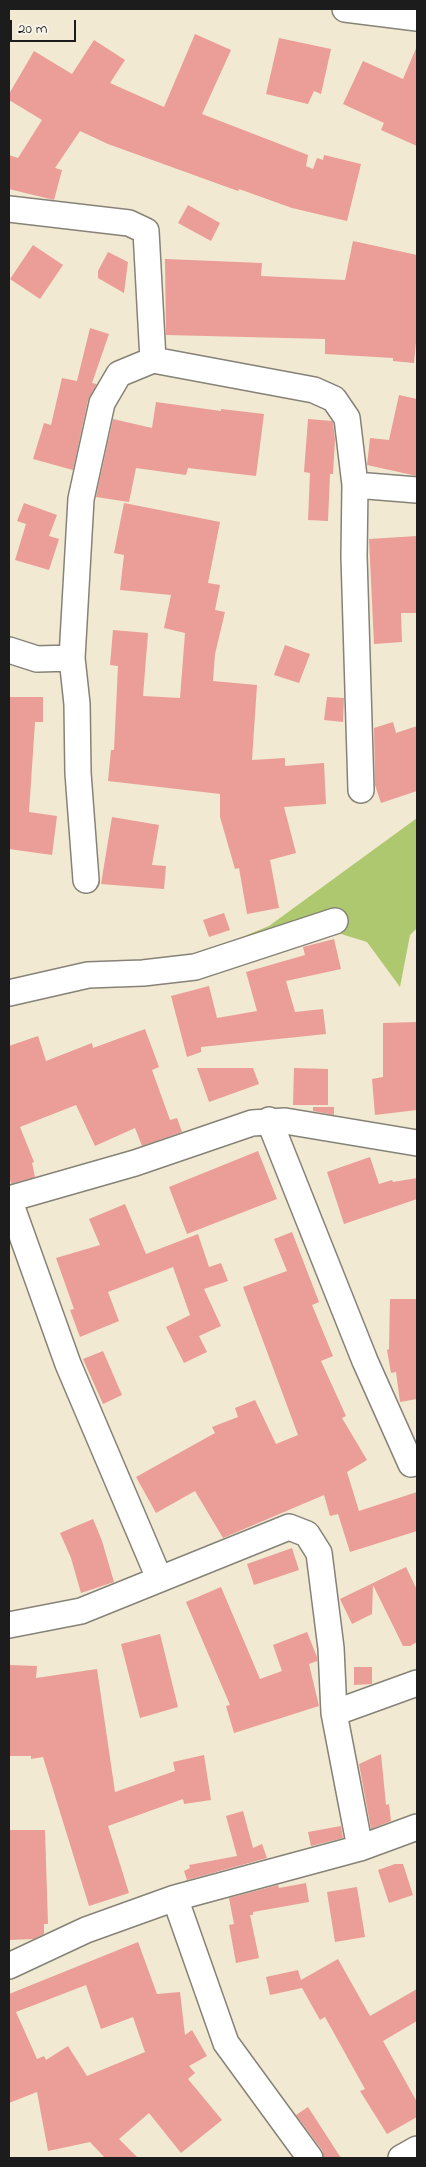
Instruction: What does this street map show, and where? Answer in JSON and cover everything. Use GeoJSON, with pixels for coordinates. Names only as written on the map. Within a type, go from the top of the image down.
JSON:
{"type":"FeatureCollection","features":[{"type":"Feature","properties":{"kind":"street"},"geometry":{"type":"LineString","coordinates":[[345,9],[417,18]]}},
{"type":"Feature","properties":{"kind":"street"},"geometry":{"type":"LineString","coordinates":[[9,209],[129,223],[146,231],[153,360]]}},
{"type":"Feature","properties":{"kind":"street"},"geometry":{"type":"LineString","coordinates":[[86,880],[78,773],[78,704],[72,658],[81,499],[102,403],[119,374],[153,360],[314,390],[334,399],[347,418],[355,485],[354,556],[361,790]]}},
{"type":"Feature","properties":{"kind":"street"},"geometry":{"type":"LineString","coordinates":[[355,485],[417,490]]}},
{"type":"Feature","properties":{"kind":"street"},"geometry":{"type":"LineString","coordinates":[[9,650],[37,659],[72,658]]}},
{"type":"Feature","properties":{"kind":"street"},"geometry":{"type":"LineString","coordinates":[[9,993],[88,974],[143,973],[195,967],[335,921]]}},
{"type":"Feature","properties":{"kind":"street"},"geometry":{"type":"LineString","coordinates":[[159,1578],[68,1364],[9,1199],[135,1163],[252,1123],[269,1120],[417,1143]]}},
{"type":"Feature","properties":{"kind":"street"},"geometry":{"type":"LineString","coordinates":[[269,1120],[366,1361],[411,1464]]}},
{"type":"Feature","properties":{"kind":"street"},"geometry":{"type":"LineString","coordinates":[[9,1625],[81,1611],[289,1527],[307,1534],[319,1553],[331,1648],[334,1713],[360,1848]]}},
{"type":"Feature","properties":{"kind":"street"},"geometry":{"type":"LineString","coordinates":[[334,1713],[417,1682]]}},
{"type":"Feature","properties":{"kind":"street"},"geometry":{"type":"LineString","coordinates":[[9,1966],[86,1930],[175,1898],[360,1848],[417,1827]]}},
{"type":"Feature","properties":{"kind":"street"},"geometry":{"type":"LineString","coordinates":[[175,1898],[226,2042],[310,2158]]}},
{"type":"Feature","properties":{"kind":"street"},"geometry":{"type":"LineString","coordinates":[[401,2158],[417,2149]]}},
{"type":"Feature","properties":{"kind":"green space"},"geometry":{"type":"Polygon","coordinates":[[[417,818],[417,928],[410,935],[400,987],[367,942],[312,925],[198,955],[269,926],[417,818]]]}},
{"type":"Feature","properties":{"kind":"building"},"geometry":{"type":"Polygon","coordinates":[[[195,34],[231,50],[202,114],[308,155],[306,166],[313,169],[317,158],[323,160],[324,155],[361,164],[347,221],[292,208],[239,189],[238,191],[108,144],[80,131],[55,168],[62,170],[54,200],[9,189],[9,155],[18,158],[42,120],[9,100],[9,94],[34,51],[72,74],[94,40],[125,60],[110,83],[164,107],[195,34]]]}},
{"type":"Feature","properties":{"kind":"building"},"geometry":{"type":"Polygon","coordinates":[[[279,38],[331,49],[321,94],[314,91],[308,104],[266,94],[279,38]]]}},
{"type":"Feature","properties":{"kind":"building"},"geometry":{"type":"Polygon","coordinates":[[[417,46],[417,146],[381,130],[384,123],[343,104],[363,61],[403,79],[417,46]]]}},
{"type":"Feature","properties":{"kind":"building"},"geometry":{"type":"Polygon","coordinates":[[[188,205],[220,223],[211,241],[178,223],[188,205]]]}},
{"type":"Feature","properties":{"kind":"building"},"geometry":{"type":"Polygon","coordinates":[[[353,241],[417,255],[417,332],[414,363],[393,361],[393,358],[325,354],[325,339],[166,335],[165,259],[262,263],[261,276],[345,280],[353,241]]]}},
{"type":"Feature","properties":{"kind":"building"},"geometry":{"type":"Polygon","coordinates":[[[33,245],[63,265],[40,299],[10,279],[33,245]]]}},
{"type":"Feature","properties":{"kind":"building"},"geometry":{"type":"Polygon","coordinates":[[[108,252],[128,262],[124,293],[98,278],[98,271],[108,252]]]}},
{"type":"Feature","properties":{"kind":"building"},"geometry":{"type":"Polygon","coordinates":[[[90,328],[109,334],[92,383],[97,384],[88,400],[73,470],[33,459],[44,423],[51,425],[62,378],[77,381],[90,328]]]}},
{"type":"Feature","properties":{"kind":"building"},"geometry":{"type":"Polygon","coordinates":[[[399,395],[417,399],[417,476],[367,465],[370,438],[389,440],[399,395]]]}},
{"type":"Feature","properties":{"kind":"building"},"geometry":{"type":"Polygon","coordinates":[[[156,402],[221,411],[221,409],[264,414],[256,476],[188,468],[186,475],[136,468],[129,502],[96,497],[113,419],[152,428],[156,402]]]}},
{"type":"Feature","properties":{"kind":"building"},"geometry":{"type":"Polygon","coordinates":[[[308,419],[332,421],[333,423],[335,440],[333,474],[330,474],[328,521],[308,520],[310,473],[304,472],[308,419]]]}},
{"type":"Feature","properties":{"kind":"building"},"geometry":{"type":"Polygon","coordinates":[[[24,503],[57,515],[49,536],[59,539],[49,570],[15,560],[26,524],[17,521],[24,503]]]}},
{"type":"Feature","properties":{"kind":"building"},"geometry":{"type":"Polygon","coordinates":[[[124,503],[220,522],[208,583],[220,585],[215,610],[225,612],[215,654],[213,681],[257,685],[252,760],[285,758],[285,766],[324,763],[326,804],[284,807],[296,853],[270,860],[279,908],[247,914],[239,868],[235,869],[220,817],[220,794],[108,781],[111,750],[114,750],[118,666],[110,665],[113,630],[148,633],[143,696],[180,698],[185,633],[164,628],[171,595],[120,590],[124,555],[114,553],[124,503]]]}},
{"type":"Feature","properties":{"kind":"building"},"geometry":{"type":"Polygon","coordinates":[[[417,536],[417,613],[401,613],[402,642],[374,644],[369,539],[417,536]]]}},
{"type":"Feature","properties":{"kind":"building"},"geometry":{"type":"Polygon","coordinates":[[[285,645],[310,654],[299,683],[274,675],[285,645]]]}},
{"type":"Feature","properties":{"kind":"building"},"geometry":{"type":"Polygon","coordinates":[[[9,697],[43,697],[43,722],[35,722],[29,812],[57,816],[52,855],[9,849],[9,697]]]}},
{"type":"Feature","properties":{"kind":"building"},"geometry":{"type":"Polygon","coordinates":[[[327,697],[344,698],[343,722],[324,720],[327,697]]]}},
{"type":"Feature","properties":{"kind":"building"},"geometry":{"type":"Polygon","coordinates":[[[393,722],[396,733],[417,726],[417,791],[381,803],[375,785],[374,728],[393,722]]]}},
{"type":"Feature","properties":{"kind":"building"},"geometry":{"type":"Polygon","coordinates":[[[112,817],[159,825],[152,865],[166,866],[164,889],[101,884],[112,817]]]}},
{"type":"Feature","properties":{"kind":"building"},"geometry":{"type":"Polygon","coordinates":[[[224,913],[230,930],[209,937],[203,920],[224,913]]]}},
{"type":"Feature","properties":{"kind":"building"},"geometry":{"type":"Polygon","coordinates":[[[334,939],[341,969],[286,981],[295,1012],[323,1009],[326,1034],[201,1047],[201,1052],[187,1057],[171,996],[209,986],[217,1018],[257,1011],[246,972],[305,955],[303,947],[334,939]]]}},
{"type":"Feature","properties":{"kind":"building"},"geometry":{"type":"Polygon","coordinates":[[[417,1022],[417,1110],[375,1115],[372,1079],[383,1077],[383,1023],[417,1022]]]}},
{"type":"Feature","properties":{"kind":"building"},"geometry":{"type":"Polygon","coordinates":[[[145,1029],[159,1067],[152,1070],[170,1120],[177,1118],[182,1132],[142,1146],[135,1128],[95,1146],[76,1105],[20,1127],[34,1162],[32,1163],[35,1177],[11,1184],[9,1174],[9,1046],[38,1036],[46,1061],[92,1043],[93,1048],[145,1029]]]}},
{"type":"Feature","properties":{"kind":"building"},"geometry":{"type":"Polygon","coordinates":[[[197,1068],[253,1068],[259,1084],[209,1102],[197,1068]]]}},
{"type":"Feature","properties":{"kind":"building"},"geometry":{"type":"Polygon","coordinates":[[[294,1068],[328,1069],[328,1105],[293,1105],[294,1068]]]}},
{"type":"Feature","properties":{"kind":"building"},"geometry":{"type":"Polygon","coordinates":[[[313,1107],[334,1107],[334,1115],[313,1111],[313,1107]]]}},
{"type":"Feature","properties":{"kind":"building"},"geometry":{"type":"Polygon","coordinates":[[[258,1151],[277,1199],[187,1234],[169,1187],[258,1151]]]}},
{"type":"Feature","properties":{"kind":"building"},"geometry":{"type":"Polygon","coordinates":[[[370,1157],[379,1184],[392,1180],[393,1182],[417,1178],[417,1199],[344,1224],[327,1172],[370,1157]]]}},
{"type":"Feature","properties":{"kind":"building"},"geometry":{"type":"Polygon","coordinates":[[[125,1204],[146,1254],[198,1234],[209,1267],[221,1263],[228,1281],[204,1289],[221,1326],[199,1336],[207,1352],[184,1363],[166,1327],[190,1315],[173,1267],[108,1292],[119,1321],[80,1337],[70,1310],[74,1309],[56,1258],[100,1245],[89,1219],[125,1204]]]}},
{"type":"Feature","properties":{"kind":"building"},"geometry":{"type":"Polygon","coordinates":[[[292,1232],[319,1302],[312,1305],[333,1356],[321,1361],[346,1416],[342,1418],[367,1460],[347,1472],[359,1511],[417,1492],[417,1531],[350,1552],[338,1514],[330,1516],[324,1495],[223,1538],[195,1491],[156,1513],[136,1477],[215,1433],[212,1427],[238,1417],[235,1408],[255,1400],[276,1444],[298,1435],[243,1287],[287,1271],[274,1239],[292,1232]]]}},
{"type":"Feature","properties":{"kind":"building"},"geometry":{"type":"Polygon","coordinates":[[[390,1299],[417,1299],[417,1399],[400,1402],[396,1372],[391,1373],[387,1350],[389,1349],[390,1299]]]}},
{"type":"Feature","properties":{"kind":"building"},"geometry":{"type":"Polygon","coordinates":[[[103,1351],[122,1395],[103,1404],[83,1359],[103,1351]]]}},
{"type":"Feature","properties":{"kind":"building"},"geometry":{"type":"Polygon","coordinates":[[[93,1519],[102,1541],[114,1582],[81,1593],[71,1558],[60,1533],[93,1519]]]}},
{"type":"Feature","properties":{"kind":"building"},"geometry":{"type":"Polygon","coordinates":[[[292,1548],[299,1570],[254,1585],[247,1564],[292,1548]]]}},
{"type":"Feature","properties":{"kind":"building"},"geometry":{"type":"Polygon","coordinates":[[[406,1567],[417,1590],[417,1642],[410,1646],[403,1646],[373,1585],[372,1614],[352,1624],[340,1599],[406,1567]]]}},
{"type":"Feature","properties":{"kind":"building"},"geometry":{"type":"Polygon","coordinates":[[[221,1587],[260,1679],[282,1671],[273,1645],[307,1632],[317,1657],[317,1661],[309,1664],[319,1706],[234,1733],[226,1706],[230,1705],[186,1602],[221,1587]]]}},
{"type":"Feature","properties":{"kind":"building"},"geometry":{"type":"Polygon","coordinates":[[[160,1634],[178,1707],[140,1718],[121,1644],[160,1634]]]}},
{"type":"Feature","properties":{"kind":"building"},"geometry":{"type":"Polygon","coordinates":[[[9,1665],[37,1666],[36,1678],[97,1669],[115,1792],[175,1771],[173,1762],[204,1755],[211,1800],[184,1804],[183,1799],[108,1826],[129,1893],[89,1906],[43,1757],[31,1759],[31,1756],[9,1756],[9,1665]]]}},
{"type":"Feature","properties":{"kind":"building"},"geometry":{"type":"Polygon","coordinates":[[[354,1667],[372,1667],[372,1684],[354,1685],[354,1667]]]}},
{"type":"Feature","properties":{"kind":"building"},"geometry":{"type":"Polygon","coordinates":[[[381,1754],[386,1805],[389,1804],[391,1821],[371,1829],[359,1764],[381,1754]]]}},
{"type":"Feature","properties":{"kind":"building"},"geometry":{"type":"Polygon","coordinates":[[[243,1811],[253,1848],[262,1844],[267,1858],[187,1880],[184,1871],[190,1868],[189,1865],[237,1856],[226,1816],[243,1811]]]}},
{"type":"Feature","properties":{"kind":"building"},"geometry":{"type":"Polygon","coordinates":[[[341,1826],[343,1838],[311,1846],[308,1832],[341,1826]]]}},
{"type":"Feature","properties":{"kind":"building"},"geometry":{"type":"Polygon","coordinates":[[[9,1830],[45,1830],[48,1924],[44,1924],[44,1934],[34,1939],[9,1940],[9,1830]]]}},
{"type":"Feature","properties":{"kind":"building"},"geometry":{"type":"Polygon","coordinates":[[[395,1864],[403,1864],[413,1895],[389,1903],[378,1870],[395,1864]]]}},
{"type":"Feature","properties":{"kind":"building"},"geometry":{"type":"Polygon","coordinates":[[[306,1883],[309,1902],[253,1912],[253,1915],[250,1915],[259,1958],[236,1963],[229,1925],[234,1924],[229,1898],[278,1885],[279,1888],[306,1883]]]}},
{"type":"Feature","properties":{"kind":"building"},"geometry":{"type":"Polygon","coordinates":[[[357,1887],[365,1937],[335,1942],[327,1892],[357,1887]]]}},
{"type":"Feature","properties":{"kind":"building"},"geometry":{"type":"Polygon","coordinates":[[[138,1942],[157,1994],[180,1992],[185,2035],[192,2030],[207,2056],[189,2066],[195,2073],[188,2079],[222,2120],[181,2153],[149,2113],[119,2139],[138,2158],[105,2158],[90,2142],[48,2151],[37,2092],[9,2103],[9,1994],[138,1942]],[[86,1985],[16,2012],[37,2059],[44,2056],[46,2060],[68,2046],[87,2076],[145,2052],[133,2017],[101,2029],[86,1985]]]}},
{"type":"Feature","properties":{"kind":"building"},"geometry":{"type":"Polygon","coordinates":[[[338,1959],[370,2016],[417,1989],[417,2021],[383,2041],[417,2102],[417,2117],[387,2134],[360,2091],[365,2089],[325,2017],[320,2020],[302,1988],[270,1995],[266,1977],[298,1970],[301,1980],[338,1959]]]}},
{"type":"Feature","properties":{"kind":"building"},"geometry":{"type":"Polygon","coordinates":[[[308,2107],[341,2158],[324,2158],[322,2150],[296,2115],[308,2107]]]}}]}
